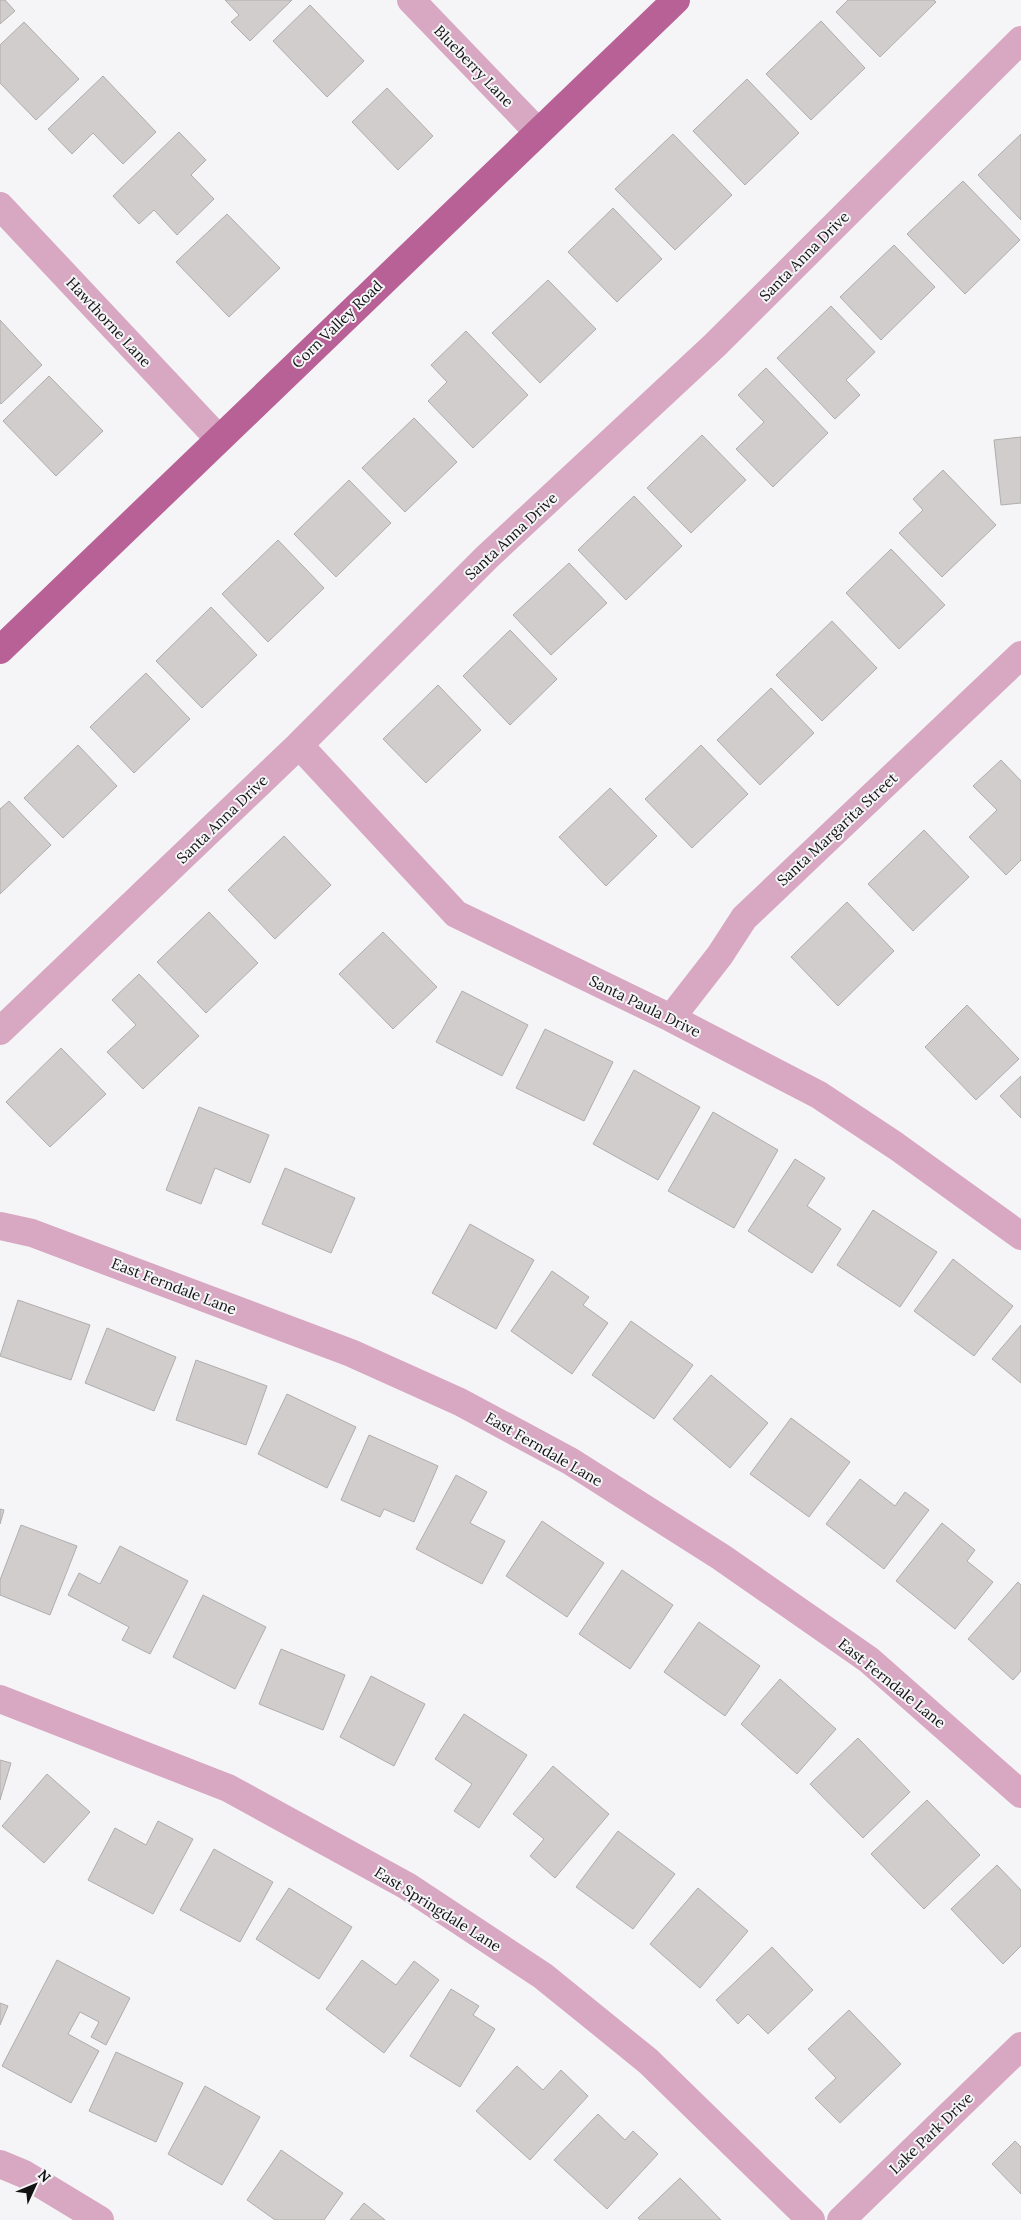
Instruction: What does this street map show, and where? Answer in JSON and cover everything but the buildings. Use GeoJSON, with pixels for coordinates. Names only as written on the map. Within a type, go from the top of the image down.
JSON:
{"type":"FeatureCollection","features":[{"type":"Feature","properties":{"kind":"main road","name":"Corn Valley Road"},"geometry":{"type":"LineString","coordinates":[[0,650],[218,438],[676,0]]}},
{"type":"Feature","properties":{"kind":"street","name":"Blueberry Lane"},"geometry":{"type":"LineString","coordinates":[[411,0],[538,132]]}},
{"type":"Feature","properties":{"kind":"street","name":"Santa Anna Drive"},"geometry":{"type":"LineString","coordinates":[[0,1031],[299,745],[486,557],[715,345],[1021,40]]}},
{"type":"Feature","properties":{"kind":"street","name":"Hawthorne Lane"},"geometry":{"type":"LineString","coordinates":[[0,206],[218,438]]}},
{"type":"Feature","properties":{"kind":"street","name":"Santa Margarita Street"},"geometry":{"type":"LineString","coordinates":[[671,1018],[720,955],[744,918],[1021,655]]}},
{"type":"Feature","properties":{"kind":"street","name":"Santa Paula Drive"},"geometry":{"type":"LineString","coordinates":[[299,745],[456,914],[671,1018],[818,1096],[896,1146],[1021,1236]]}},
{"type":"Feature","properties":{"kind":"street","name":"East Ferndale Lane"},"geometry":{"type":"LineString","coordinates":[[0,1226],[32,1233],[351,1353],[460,1402],[570,1461],[722,1557],[869,1660],[1021,1794]]}},
{"type":"Feature","properties":{"kind":"street","name":"East Springdale Lane"},"geometry":{"type":"LineString","coordinates":[[0,1699],[228,1788],[408,1886],[543,1976],[640,2055],[811,2220]]}},
{"type":"Feature","properties":{"kind":"street","name":"Lake Park Drive"},"geometry":{"type":"LineString","coordinates":[[841,2220],[1021,2046]]}},
{"type":"Feature","properties":{"kind":"street"},"geometry":{"type":"LineString","coordinates":[[0,2164],[24,2174],[100,2220]]}}]}
